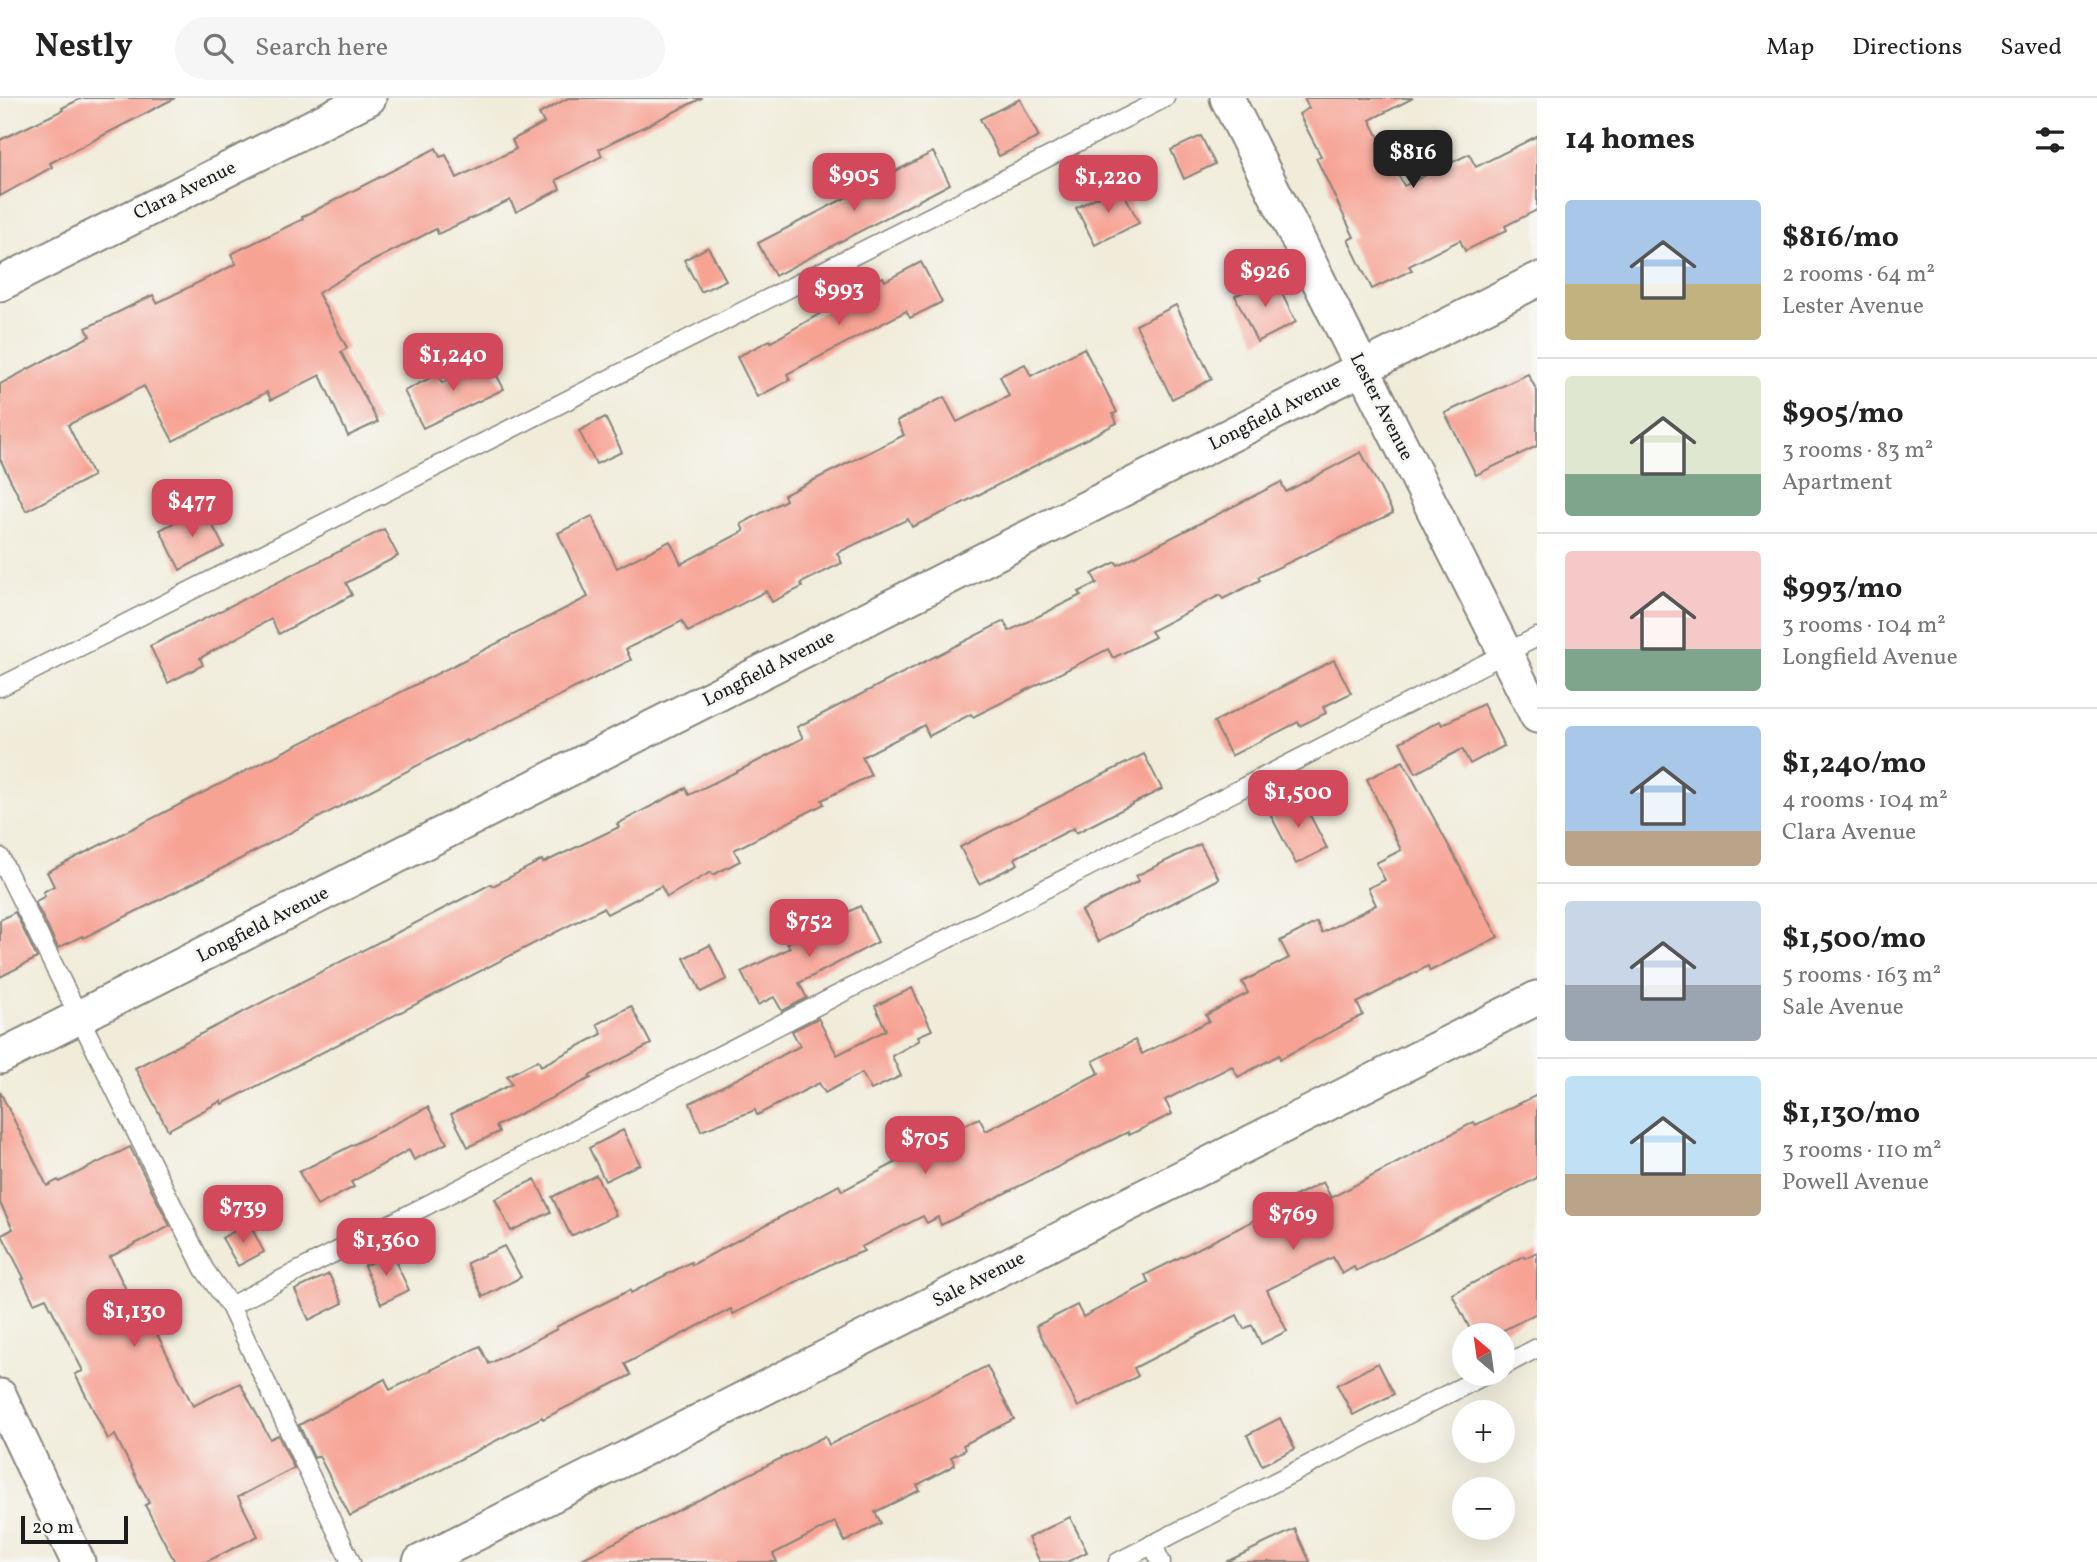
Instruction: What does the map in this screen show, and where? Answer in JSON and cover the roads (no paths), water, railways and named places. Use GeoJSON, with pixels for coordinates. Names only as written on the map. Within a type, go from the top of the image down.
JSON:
{"type":"FeatureCollection","features":[{"type":"Feature","properties":{"kind":"street","name":"Clara Avenue"},"geometry":{"type":"LineString","coordinates":[[0,284],[369,98]]}},
{"type":"Feature","properties":{"kind":"street","name":"Lester Avenue"},"geometry":{"type":"LineString","coordinates":[[1227,98],[1537,716]]}},
{"type":"Feature","properties":{"kind":"street","name":"Longfield Avenue"},"geometry":{"type":"LineString","coordinates":[[0,1057],[1537,280]]}},
{"type":"Feature","properties":{"kind":"street","name":"Sale Avenue"},"geometry":{"type":"LineString","coordinates":[[420,1562],[1537,998]]}},
{"type":"Feature","properties":{"kind":"street"},"geometry":{"type":"LineString","coordinates":[[0,1396],[78,1562]]}},
{"type":"Feature","properties":{"kind":"lane"},"geometry":{"type":"LineString","coordinates":[[0,687],[1165,98]]}},
{"type":"Feature","properties":{"kind":"lane"},"geometry":{"type":"LineString","coordinates":[[230,1306],[1537,637]]}},
{"type":"Feature","properties":{"kind":"lane"},"geometry":{"type":"LineString","coordinates":[[0,857],[204,1269],[230,1306],[351,1562]]}},
{"type":"Feature","properties":{"kind":"lane"},"geometry":{"type":"LineString","coordinates":[[1516,1359],[1537,1348]]}},
{"type":"Feature","properties":{"kind":"lane"},"geometry":{"type":"LineString","coordinates":[[1118,1562],[1463,1386]]}},
{"type":"Feature","properties":{"kind":"lane"},"geometry":{"type":"LineString","coordinates":[[1152,1545],[1161,1562]]}}]}
